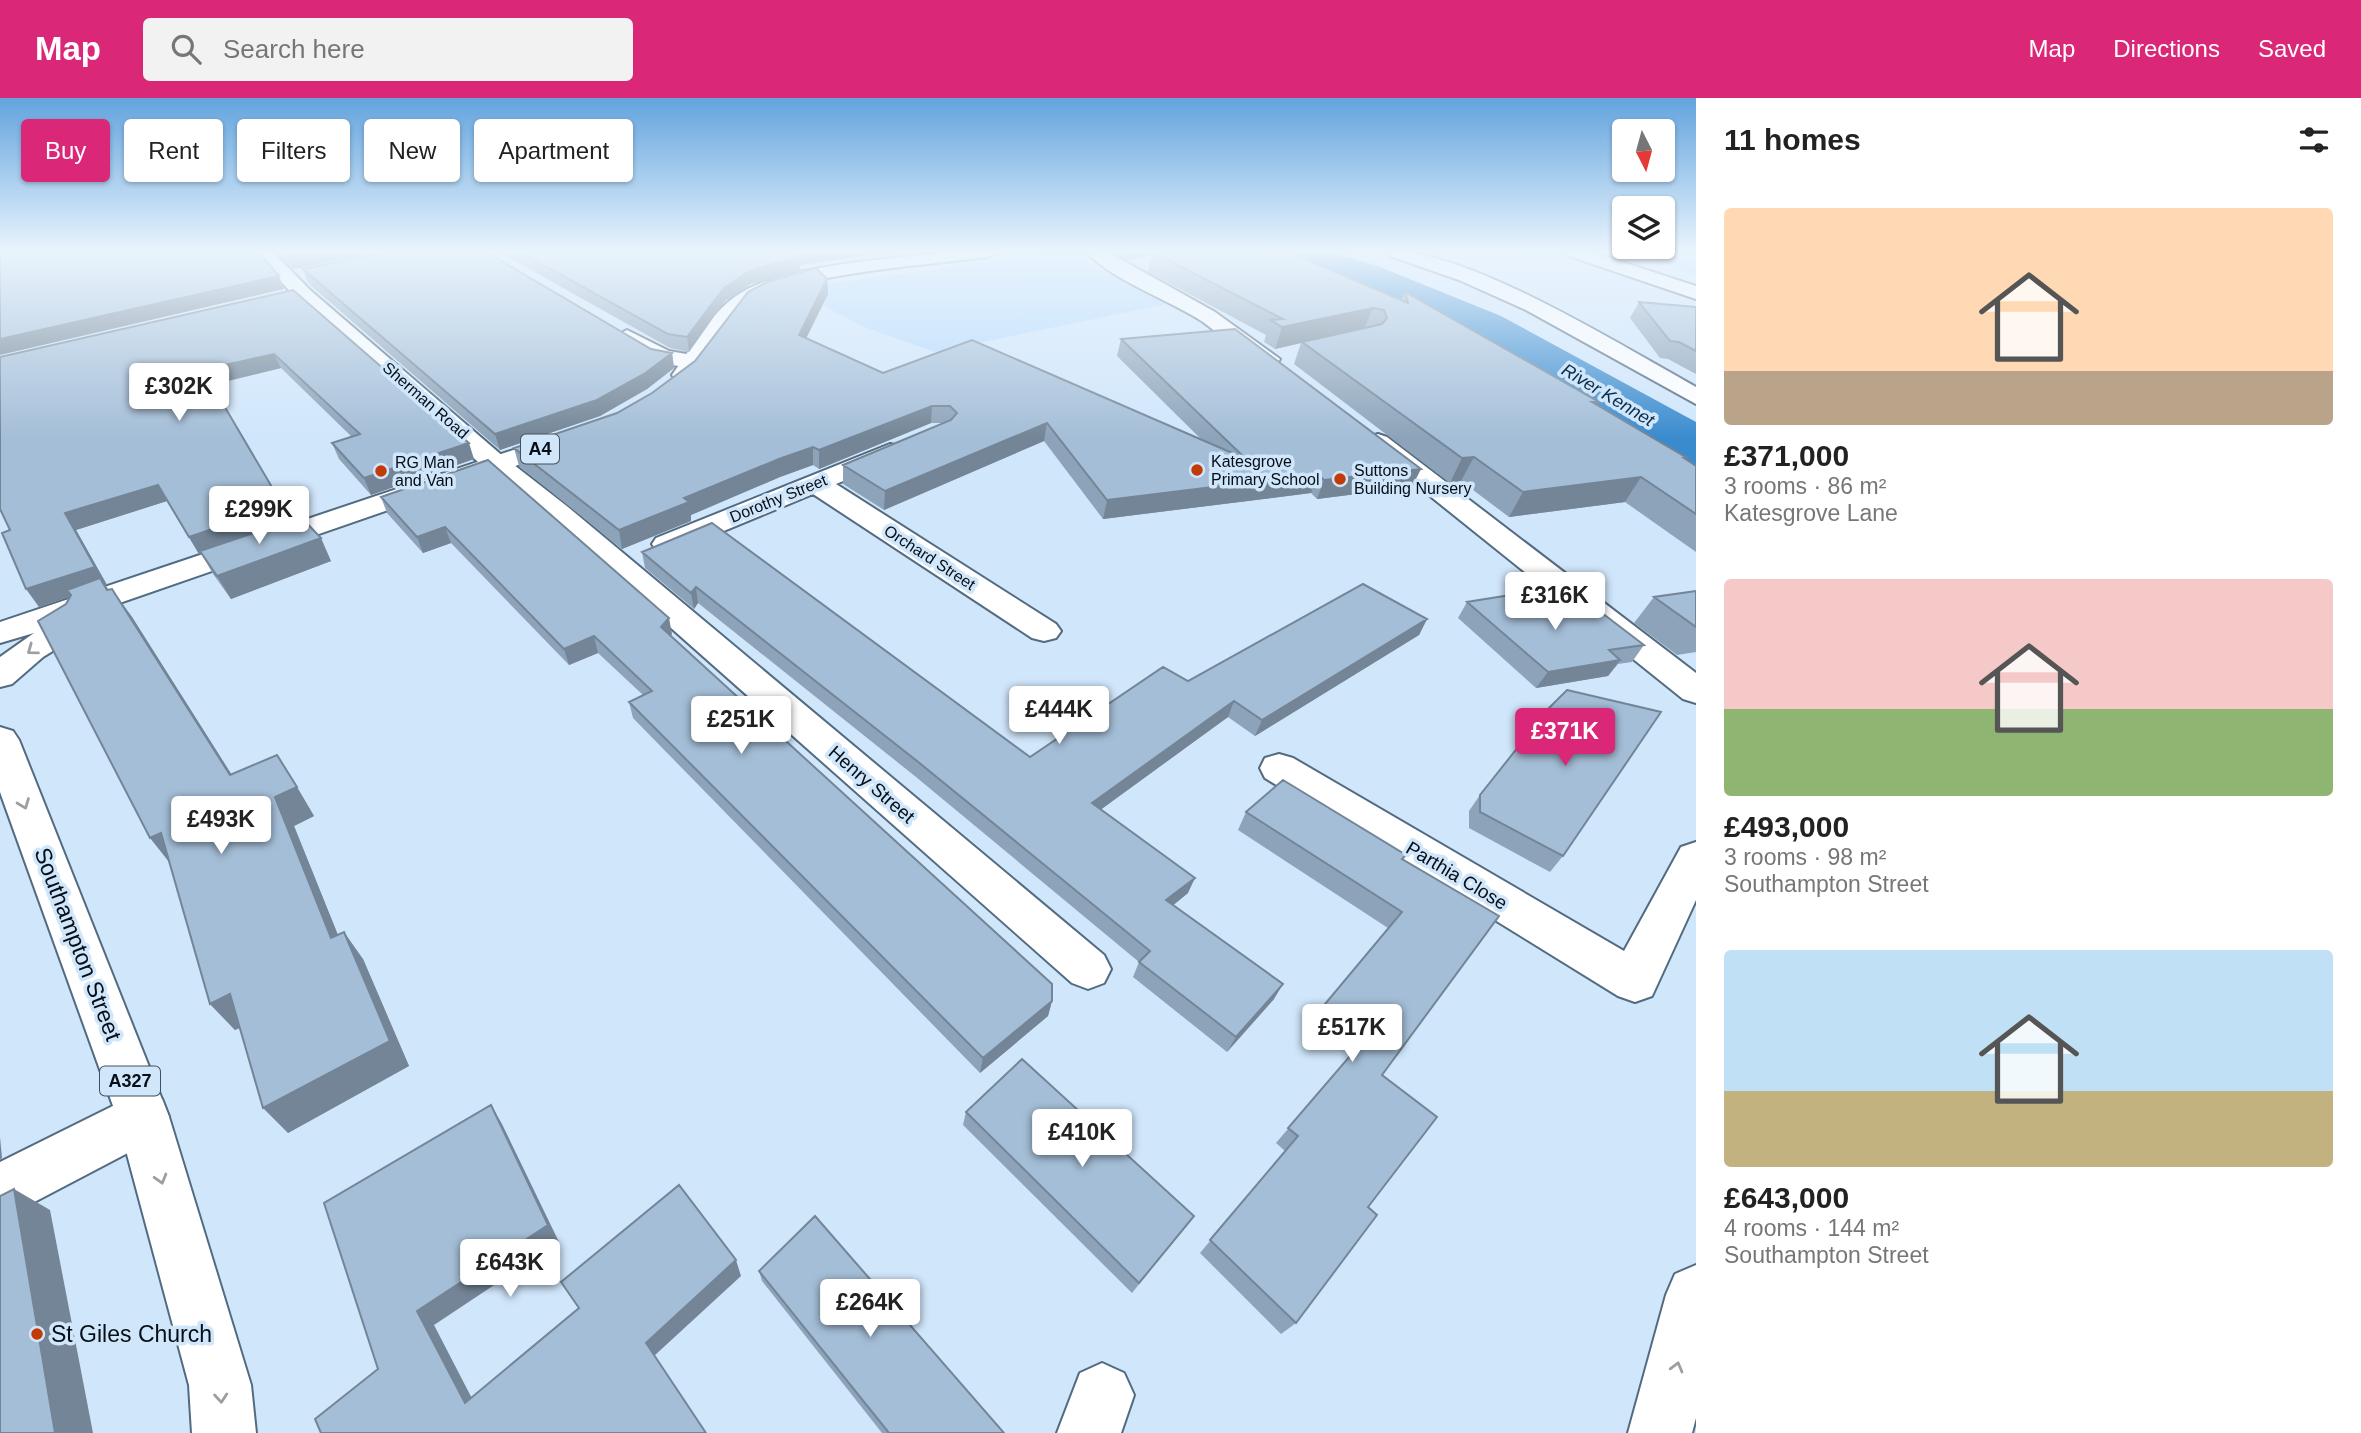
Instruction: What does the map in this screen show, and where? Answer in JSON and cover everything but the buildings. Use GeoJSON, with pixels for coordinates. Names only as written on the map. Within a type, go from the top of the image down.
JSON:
{"type":"FeatureCollection","features":[{"type":"Feature","properties":{"kind":"main road","name":"Sherman Road"},"geometry":{"type":"LineString","coordinates":[[328,314],[496,464]]}},
{"type":"Feature","properties":{"kind":"main road"},"geometry":{"type":"LineString","coordinates":[[666,391],[696,362],[729,314]]}},
{"type":"Feature","properties":{"kind":"main road"},"geometry":{"type":"LineString","coordinates":[[1205,314],[1284,363]]}},
{"type":"Feature","properties":{"kind":"main road"},"geometry":{"type":"LineString","coordinates":[[1548,314],[1696,397]]}},
{"type":"Feature","properties":{"kind":"main road"},"geometry":{"type":"LineString","coordinates":[[615,329],[663,357],[696,362]]}},
{"type":"Feature","properties":{"kind":"main road"},"geometry":{"type":"LineString","coordinates":[[1356,424],[1517,554],[1696,691]]}},
{"type":"Feature","properties":{"kind":"main road","name":"A4"},"geometry":{"type":"LineString","coordinates":[[0,633],[156,582],[586,433]]}},
{"type":"Feature","properties":{"kind":"main road","name":"Dorothy Street"},"geometry":{"type":"LineString","coordinates":[[617,565],[915,442]]}},
{"type":"Feature","properties":{"kind":"main road","name":"Henry Street"},"geometry":{"type":"LineString","coordinates":[[496,464],[1088,969]]}},
{"type":"Feature","properties":{"kind":"main road","name":"Orchard Street"},"geometry":{"type":"LineString","coordinates":[[815,483],[1044,631]]}},
{"type":"Feature","properties":{"kind":"main road","name":"A4"},"geometry":{"type":"LineString","coordinates":[[0,676],[31,649],[64,629],[156,582]]}},
{"type":"Feature","properties":{"kind":"main road","name":"Southampton Street"},"geometry":{"type":"LineString","coordinates":[[0,740],[143,1117],[220,1385],[224,1433]]}},
{"type":"Feature","properties":{"kind":"main road","name":"Parthia Close"},"geometry":{"type":"LineString","coordinates":[[1279,768],[1635,981],[1648,949],[1696,859]]}},
{"type":"Feature","properties":{"kind":"main road"},"geometry":{"type":"LineString","coordinates":[[0,1192],[143,1117]]}},
{"type":"Feature","properties":{"kind":"main road"},"geometry":{"type":"LineString","coordinates":[[1660,1433],[1696,1295]]}},
{"type":"Feature","properties":{"kind":"shaded area"},"geometry":{"type":"Polygon","coordinates":[[[840,314],[1116,314],[935,352],[864,327],[840,314]]]}},
{"type":"Feature","properties":{"kind":"water","name":"River Kennet"},"geometry":{"type":"Polygon","coordinates":[[[1429,314],[1497,314],[1696,422],[1696,472],[1429,314]]]}},
{"type":"Feature","properties":{"kind":"place","name":"Katesgrove Primary School"},"geometry":{"type":"Point","coordinates":[1197,470]}},
{"type":"Feature","properties":{"kind":"place","name":"RG Man and Van"},"geometry":{"type":"Point","coordinates":[381,471]}},
{"type":"Feature","properties":{"kind":"place","name":"Suttons Building Nursery"},"geometry":{"type":"Point","coordinates":[1340,479]}},
{"type":"Feature","properties":{"kind":"place","name":"St Giles Church"},"geometry":{"type":"Point","coordinates":[37,1334]}}]}
